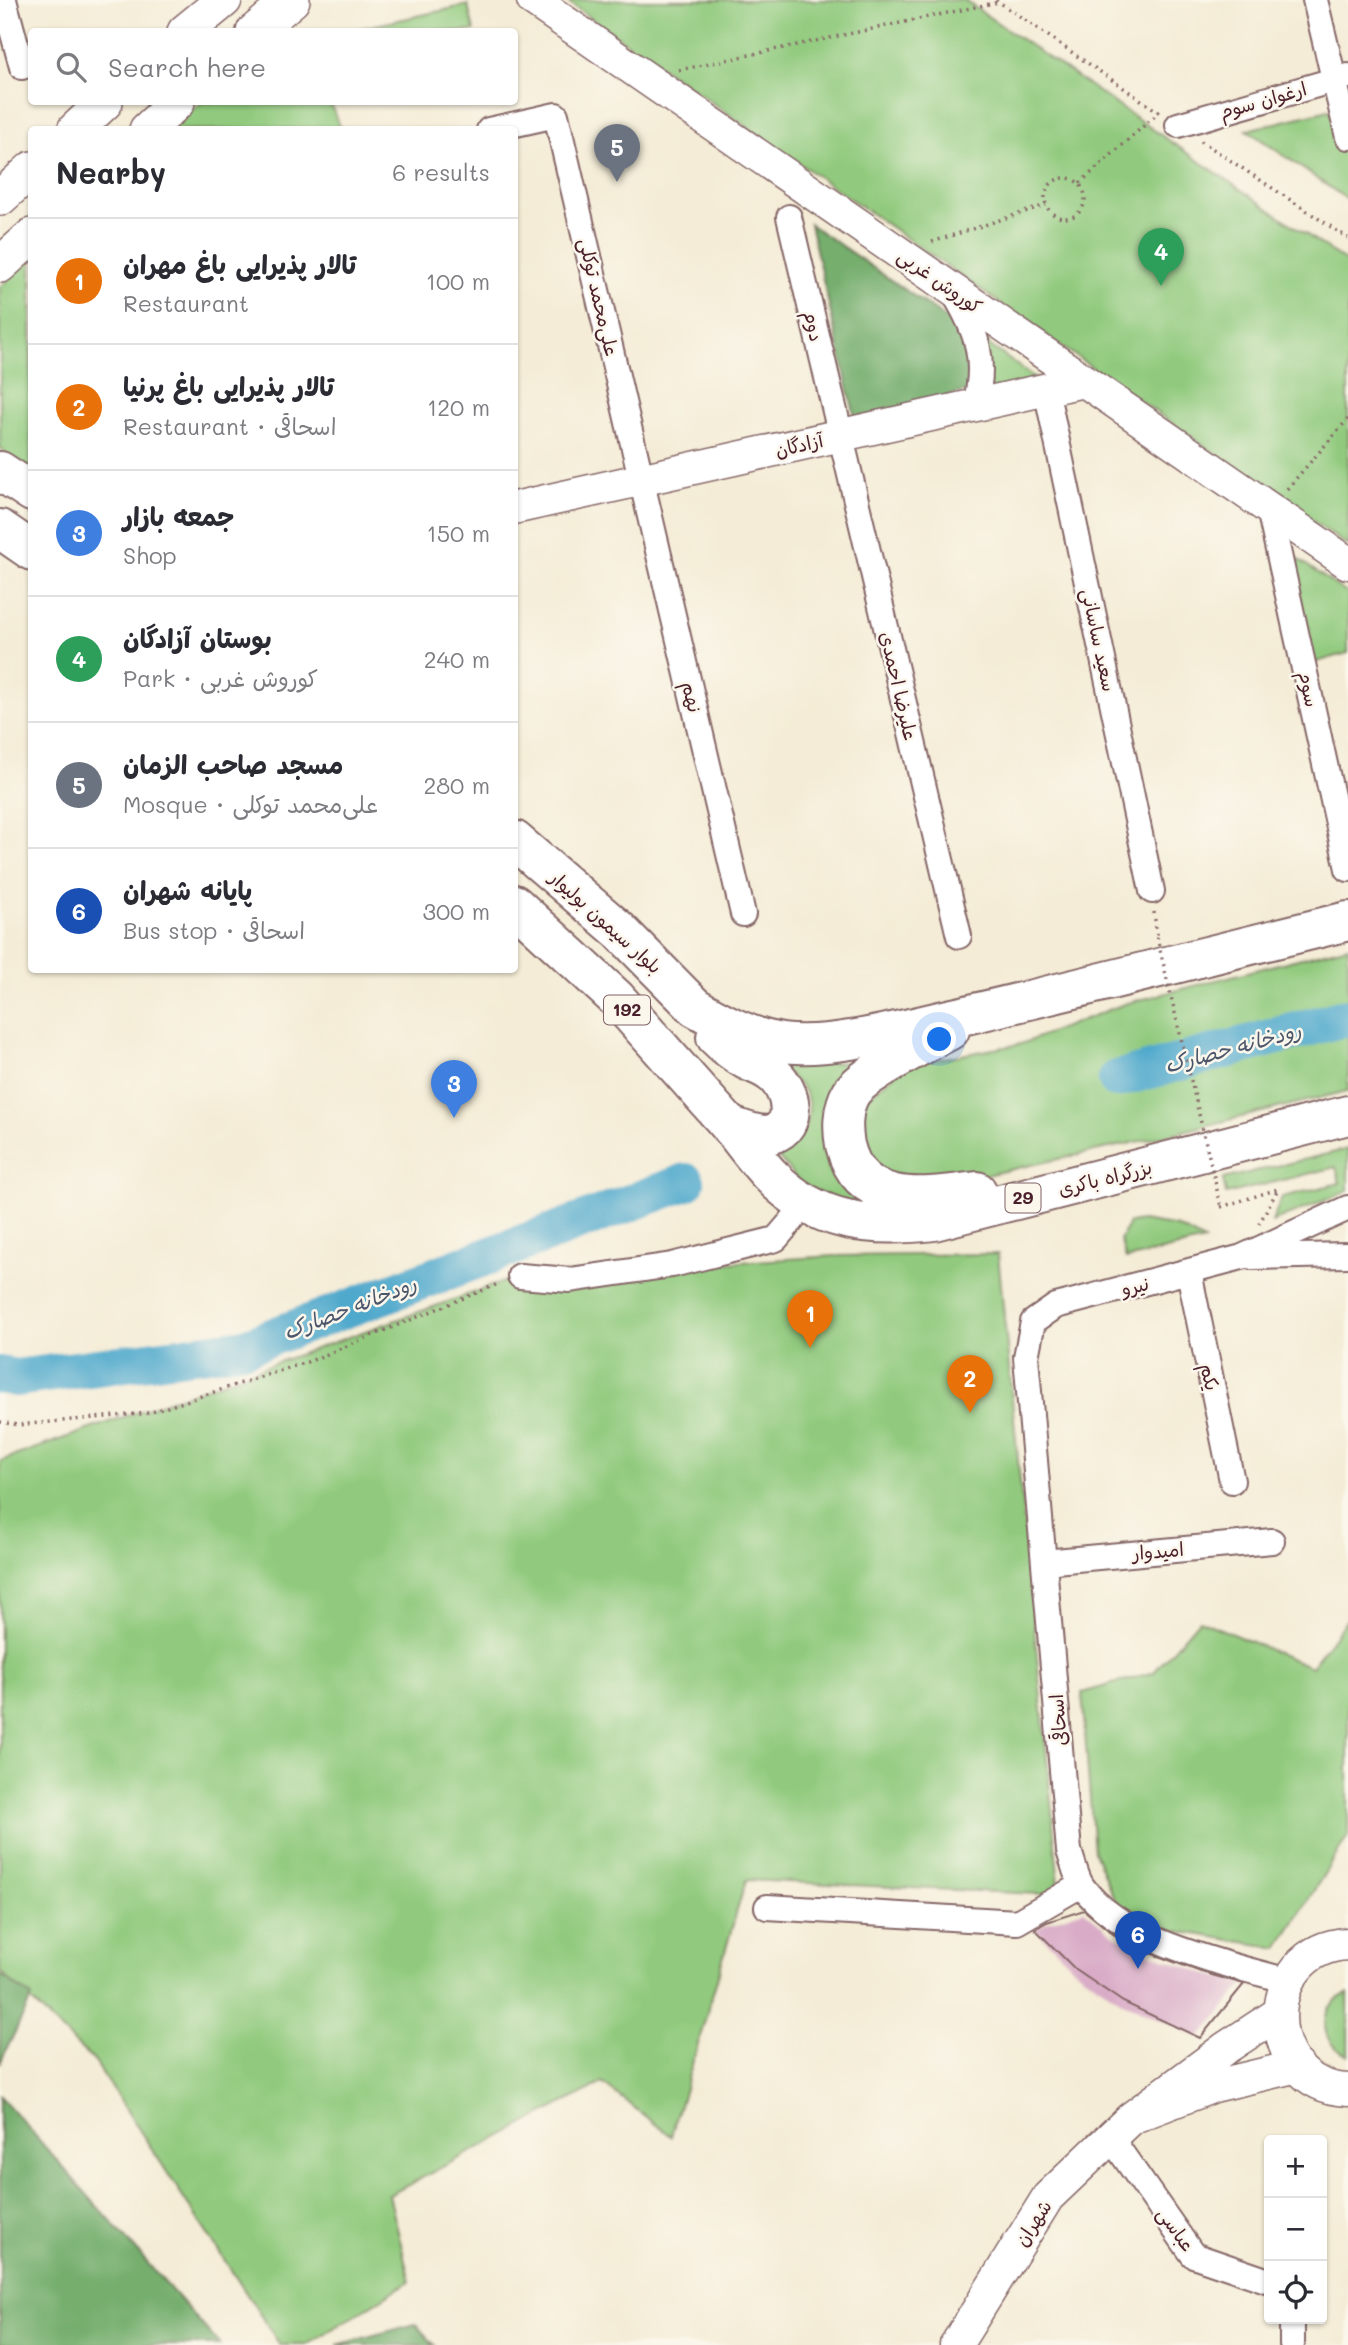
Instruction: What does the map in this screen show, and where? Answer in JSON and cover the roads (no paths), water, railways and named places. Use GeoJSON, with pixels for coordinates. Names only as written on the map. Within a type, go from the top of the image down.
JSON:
{"type":"FeatureCollection","features":[{"type":"Feature","properties":{"kind":"main road"},"geometry":{"type":"LineString","coordinates":[[190,28],[224,0]]}},
{"type":"Feature","properties":{"kind":"main road"},"geometry":{"type":"LineString","coordinates":[[259,28],[292,0]]}},
{"type":"Feature","properties":{"kind":"main road"},"geometry":{"type":"LineString","coordinates":[[79,126],[102,105]]}},
{"type":"Feature","properties":{"kind":"main road"},"geometry":{"type":"LineString","coordinates":[[151,126],[174,105]]}},
{"type":"Feature","properties":{"kind":"main road"},"geometry":{"type":"LineString","coordinates":[[0,198],[28,173]]}},
{"type":"Feature","properties":{"kind":"main road"},"geometry":{"type":"LineString","coordinates":[[1,265],[28,240]]}},
{"type":"Feature","properties":{"kind":"main road"},"geometry":{"type":"LineString","coordinates":[[0,471],[28,489]]}},
{"type":"Feature","properties":{"kind":"main road"},"geometry":{"type":"LineString","coordinates":[[0,529],[28,548]]}},
{"type":"Feature","properties":{"kind":"main road","name":"بلوار سیمون بولیوار"},"geometry":{"type":"LineString","coordinates":[[518,843],[619,930],[695,1007]]}},
{"type":"Feature","properties":{"kind":"main road","name":"192"},"geometry":{"type":"LineString","coordinates":[[518,908],[616,998],[729,1125]]}},
{"type":"Feature","properties":{"kind":"main road"},"geometry":{"type":"LineString","coordinates":[[695,1007],[740,1031],[783,1043],[806,1044],[901,1030],[1348,921]]}},
{"type":"Feature","properties":{"kind":"main road"},"geometry":{"type":"LineString","coordinates":[[695,1007],[714,1035],[729,1049],[775,1076],[790,1104],[790,1118],[784,1128],[771,1134],[745,1132],[729,1125]]}},
{"type":"Feature","properties":{"kind":"main road"},"geometry":{"type":"LineString","coordinates":[[986,1010],[877,1070],[851,1093],[842,1132],[847,1152],[858,1172],[883,1192],[902,1197],[953,1194],[1114,1175]]}},
{"type":"Feature","properties":{"kind":"main road","name":"بزرگراه باکری"},"geometry":{"type":"LineString","coordinates":[[729,1125],[770,1175],[806,1204],[852,1222],[898,1225],[934,1222],[1348,1115]]}},
{"type":"Feature","properties":{"kind":"street"},"geometry":{"type":"LineString","coordinates":[[4,0],[22,67]]}},
{"type":"Feature","properties":{"kind":"street","name":"کوروش غربی"},"geometry":{"type":"LineString","coordinates":[[533,0],[1348,563]]}},
{"type":"Feature","properties":{"kind":"street"},"geometry":{"type":"LineString","coordinates":[[1315,0],[1341,78],[1348,137]]}},
{"type":"Feature","properties":{"kind":"street","name":"ارغوان سوم"},"geometry":{"type":"LineString","coordinates":[[1168,119],[1341,78]]}},
{"type":"Feature","properties":{"kind":"street","name":"علی‌محمد توکلی"},"geometry":{"type":"LineString","coordinates":[[507,126],[556,115],[641,480]]}},
{"type":"Feature","properties":{"kind":"street","name":"دوم"},"geometry":{"type":"LineString","coordinates":[[789,217],[839,436]]}},
{"type":"Feature","properties":{"kind":"street"},"geometry":{"type":"LineString","coordinates":[[951,289],[969,319],[978,344],[980,377],[975,405]]}},
{"type":"Feature","properties":{"kind":"street","name":"آزادگان"},"geometry":{"type":"LineString","coordinates":[[518,507],[1084,381]]}},
{"type":"Feature","properties":{"kind":"street","name":"سعید ساسانی"},"geometry":{"type":"LineString","coordinates":[[1046,389],[1152,891]]}},
{"type":"Feature","properties":{"kind":"street","name":"علیرضا احمدی"},"geometry":{"type":"LineString","coordinates":[[839,436],[959,936]]}},
{"type":"Feature","properties":{"kind":"street","name":"نهم"},"geometry":{"type":"LineString","coordinates":[[641,480],[743,914]]}},
{"type":"Feature","properties":{"kind":"street","name":"سوم"},"geometry":{"type":"LineString","coordinates":[[1269,509],[1348,869]]}},
{"type":"Feature","properties":{"kind":"street"},"geometry":{"type":"LineString","coordinates":[[520,1276],[570,1280],[673,1265],[776,1239],[806,1204]]}},
{"type":"Feature","properties":{"kind":"street","name":"نیرو"},"geometry":{"type":"LineString","coordinates":[[1032,1322],[1056,1306],[1242,1257],[1348,1209]]}},
{"type":"Feature","properties":{"kind":"street","name":"نیرو"},"geometry":{"type":"LineString","coordinates":[[1242,1257],[1348,1255]]}},
{"type":"Feature","properties":{"kind":"street","name":"یکم"},"geometry":{"type":"LineString","coordinates":[[1189,1272],[1232,1481]]}},
{"type":"Feature","properties":{"kind":"street","name":"اسحاقی"},"geometry":{"type":"LineString","coordinates":[[1032,1322],[1027,1357],[1069,1851],[1081,1885],[1112,1915],[1173,1948],[1288,1982]]}},
{"type":"Feature","properties":{"kind":"street","name":"امیدوار"},"geometry":{"type":"LineString","coordinates":[[1044,1562],[1272,1541]]}},
{"type":"Feature","properties":{"kind":"street"},"geometry":{"type":"LineString","coordinates":[[767,1907],[1017,1922],[1081,1885]]}},
{"type":"Feature","properties":{"kind":"street"},"geometry":{"type":"LineString","coordinates":[[1348,1944],[1322,1950],[1302,1963],[1281,1997],[1279,2013],[1280,2033],[1287,2051],[1298,2066],[1317,2081],[1348,2090]]}},
{"type":"Feature","properties":{"kind":"street","name":"شهران"},"geometry":{"type":"LineString","coordinates":[[956,2345],[1048,2197],[1121,2128],[1224,2049],[1279,2013]]}},
{"type":"Feature","properties":{"kind":"street"},"geometry":{"type":"LineString","coordinates":[[1121,2128],[1214,2086],[1298,2066]]}},
{"type":"Feature","properties":{"kind":"street","name":"عباسی"},"geometry":{"type":"LineString","coordinates":[[1121,2128],[1193,2255],[1264,2279]]}},
{"type":"Feature","properties":{"kind":"street"},"geometry":{"type":"LineString","coordinates":[[1292,2324],[1292,2345]]}},
{"type":"Feature","properties":{"kind":"waterway","name":"رودخانه حصارک"},"geometry":{"type":"LineString","coordinates":[[1117,1079],[1348,1017]]}},
{"type":"Feature","properties":{"kind":"waterway","name":"رودخانه حصارک"},"geometry":{"type":"LineString","coordinates":[[0,1375],[16,1378],[245,1347],[686,1182]]}},
{"type":"Feature","properties":{"kind":"place","name":"مسجد صاحب الزمان"},"geometry":{"type":"Point","coordinates":[617,182]}},
{"type":"Feature","properties":{"kind":"place","name":"بوستان آزادگان"},"geometry":{"type":"Point","coordinates":[1161,286]}},
{"type":"Feature","properties":{"kind":"place","name":"جمعه بازار"},"geometry":{"type":"Point","coordinates":[454,1118]}},
{"type":"Feature","properties":{"kind":"place","name":"تالار پذیرایی باغ مهران"},"geometry":{"type":"Point","coordinates":[810,1348]}},
{"type":"Feature","properties":{"kind":"place","name":"تالار پذیرایی باغ پرنیا"},"geometry":{"type":"Point","coordinates":[970,1413]}},
{"type":"Feature","properties":{"kind":"place","name":"پایانه شهران"},"geometry":{"type":"Point","coordinates":[1138,1969]}}]}
